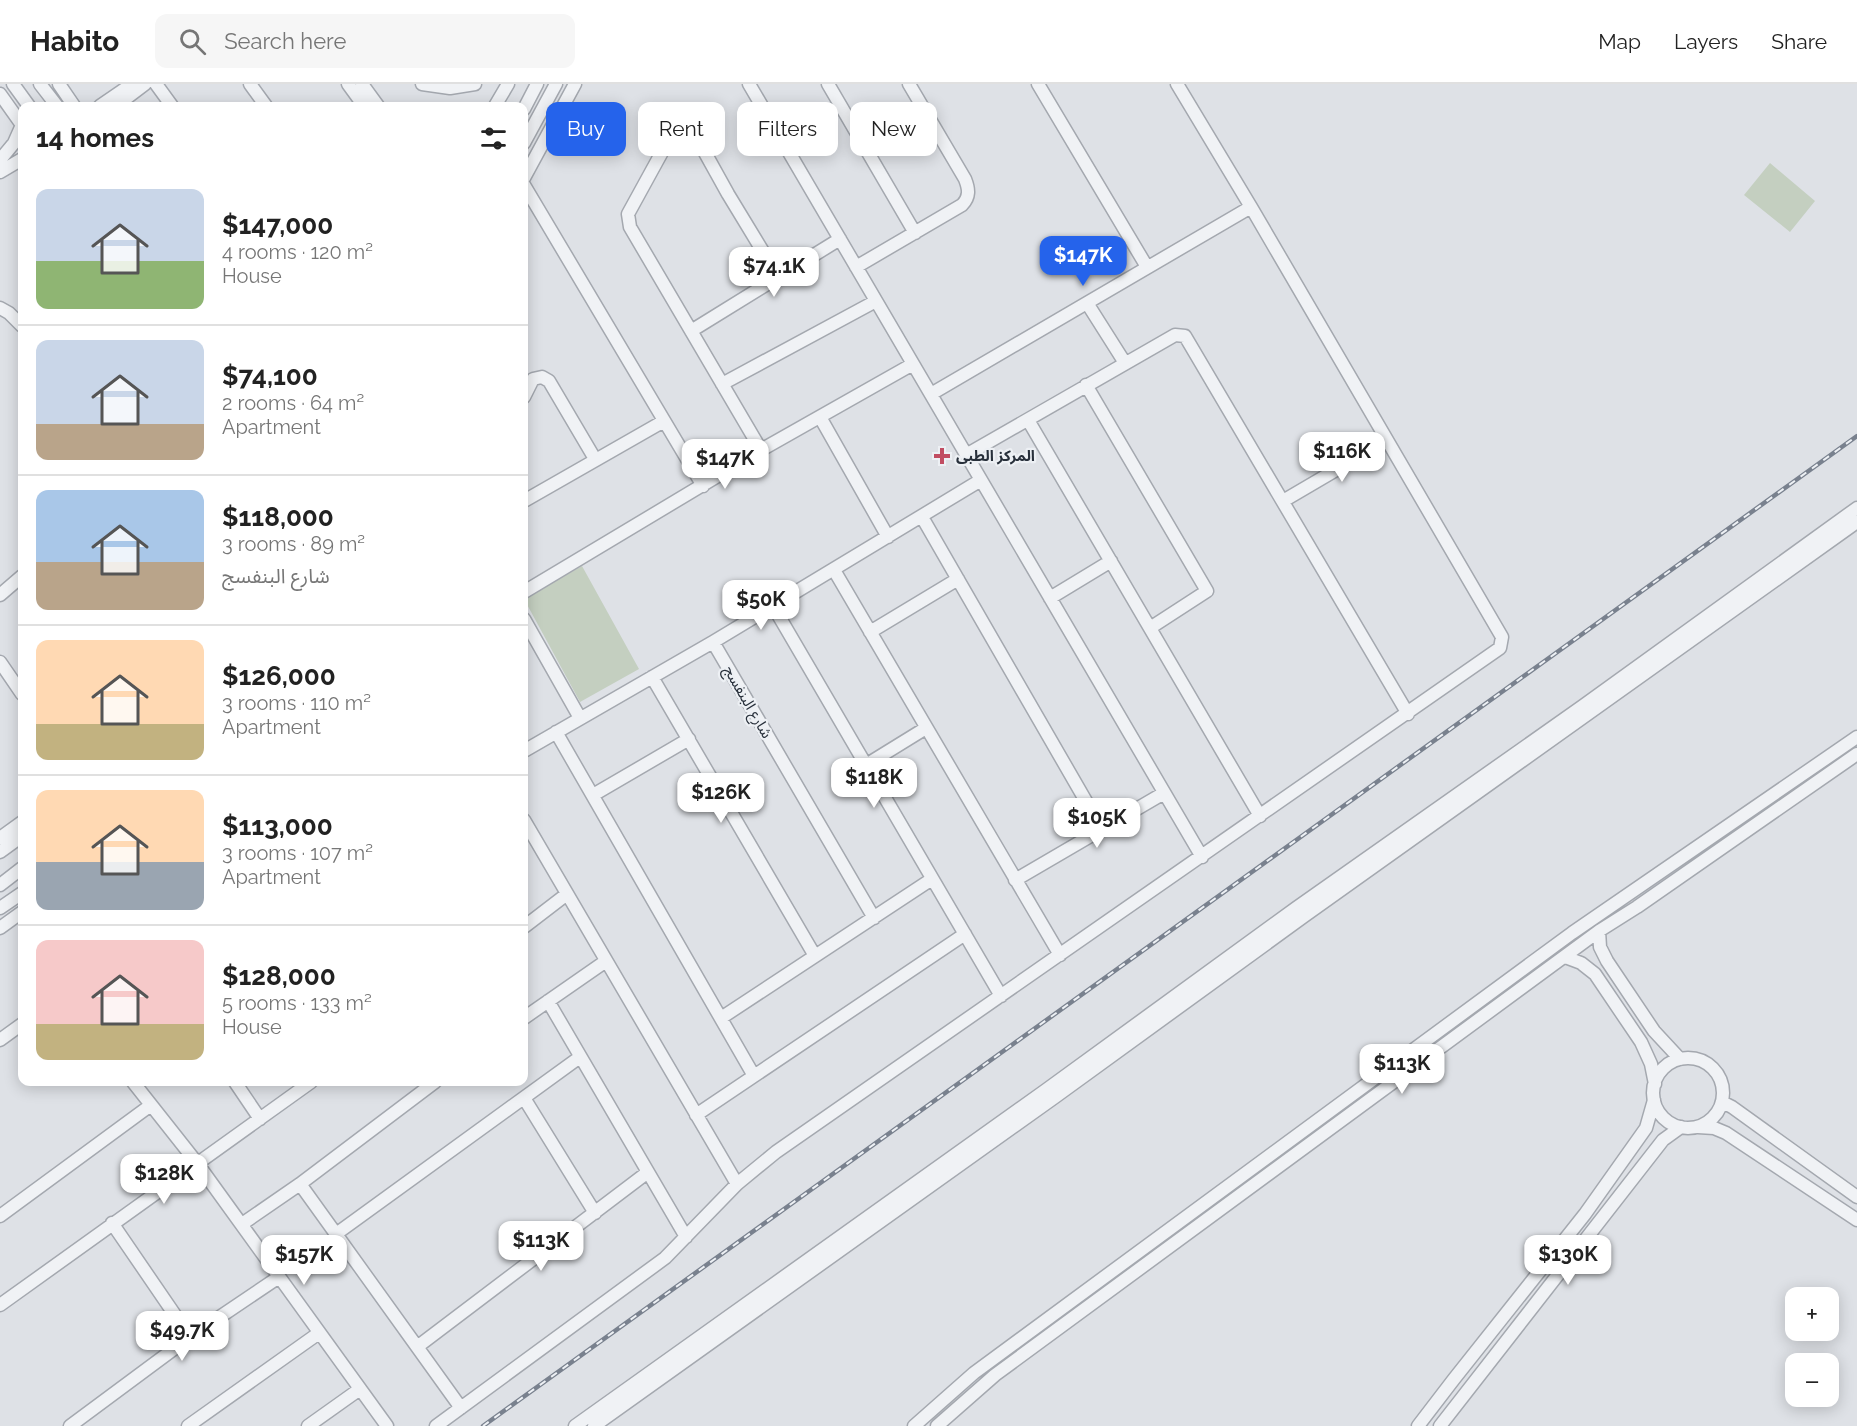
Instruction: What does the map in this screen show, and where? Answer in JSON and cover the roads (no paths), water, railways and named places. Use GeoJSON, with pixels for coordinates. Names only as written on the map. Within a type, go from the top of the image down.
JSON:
{"type":"FeatureCollection","features":[{"type":"Feature","properties":{"kind":"street"},"geometry":{"type":"LineString","coordinates":[[18,119],[0,92],[10,84],[26,102]]}},
{"type":"Feature","properties":{"kind":"street"},"geometry":{"type":"LineString","coordinates":[[40,84],[53,102]]}},
{"type":"Feature","properties":{"kind":"street"},"geometry":{"type":"LineString","coordinates":[[106,102],[132,84]]}},
{"type":"Feature","properties":{"kind":"street"},"geometry":{"type":"LineString","coordinates":[[121,102],[146,84],[154,84],[169,102]]}},
{"type":"Feature","properties":{"kind":"street"},"geometry":{"type":"LineString","coordinates":[[250,84],[264,102]]}},
{"type":"Feature","properties":{"kind":"street"},"geometry":{"type":"LineString","coordinates":[[348,84],[361,102]]}},
{"type":"Feature","properties":{"kind":"street"},"geometry":{"type":"LineString","coordinates":[[362,84],[375,102]]}},
{"type":"Feature","properties":{"kind":"street"},"geometry":{"type":"LineString","coordinates":[[422,84],[450,88],[475,84]]}},
{"type":"Feature","properties":{"kind":"street"},"geometry":{"type":"LineString","coordinates":[[497,102],[508,84]]}},
{"type":"Feature","properties":{"kind":"street"},"geometry":{"type":"LineString","coordinates":[[528,102],[537,84]]}},
{"type":"Feature","properties":{"kind":"street"},"geometry":{"type":"LineString","coordinates":[[528,136],[556,84]]}},
{"type":"Feature","properties":{"kind":"street"},"geometry":{"type":"LineString","coordinates":[[528,171],[575,84]]}},
{"type":"Feature","properties":{"kind":"street"},"geometry":{"type":"LineString","coordinates":[[749,84],[1202,857]]}},
{"type":"Feature","properties":{"kind":"street"},"geometry":{"type":"LineString","coordinates":[[828,84],[915,232]]}},
{"type":"Feature","properties":{"kind":"street"},"geometry":{"type":"LineString","coordinates":[[856,267],[962,205],[968,197],[965,179],[909,84]]}},
{"type":"Feature","properties":{"kind":"street"},"geometry":{"type":"LineString","coordinates":[[1038,84],[1148,267]]}},
{"type":"Feature","properties":{"kind":"street"},"geometry":{"type":"LineString","coordinates":[[436,1426],[665,1258],[736,1184],[776,1152],[1498,651],[1502,641],[1387,440],[1177,84]]}},
{"type":"Feature","properties":{"kind":"street"},"geometry":{"type":"LineString","coordinates":[[54,102],[61,87]]}},
{"type":"Feature","properties":{"kind":"street"},"geometry":{"type":"LineString","coordinates":[[61,87],[71,102]]}},
{"type":"Feature","properties":{"kind":"street"},"geometry":{"type":"LineString","coordinates":[[761,450],[630,227],[628,214],[679,121],[688,122],[779,278]]}},
{"type":"Feature","properties":{"kind":"street"},"geometry":{"type":"LineString","coordinates":[[0,160],[14,143],[18,134]]}},
{"type":"Feature","properties":{"kind":"street"},"geometry":{"type":"LineString","coordinates":[[0,172],[18,161]]}},
{"type":"Feature","properties":{"kind":"street"},"geometry":{"type":"LineString","coordinates":[[528,192],[703,486]]}},
{"type":"Feature","properties":{"kind":"street"},"geometry":{"type":"LineString","coordinates":[[931,394],[1251,207]]}},
{"type":"Feature","properties":{"kind":"street"},"geometry":{"type":"LineString","coordinates":[[691,331],[840,239]]}},
{"type":"Feature","properties":{"kind":"street"},"geometry":{"type":"LineString","coordinates":[[722,384],[876,301]]}},
{"type":"Feature","properties":{"kind":"street"},"geometry":{"type":"LineString","coordinates":[[1087,303],[1125,363]]}},
{"type":"Feature","properties":{"kind":"street"},"geometry":{"type":"LineString","coordinates":[[0,308],[18,322]]}},
{"type":"Feature","properties":{"kind":"street"},"geometry":{"type":"LineString","coordinates":[[966,455],[1175,335],[1185,336],[1408,714]]}},
{"type":"Feature","properties":{"kind":"street"},"geometry":{"type":"LineString","coordinates":[[528,590],[761,450],[913,364]]}},
{"type":"Feature","properties":{"kind":"street"},"geometry":{"type":"LineString","coordinates":[[528,389],[533,379],[542,377],[549,381],[595,459]]}},
{"type":"Feature","properties":{"kind":"street"},"geometry":{"type":"LineString","coordinates":[[1086,385],[1207,591],[1150,628]]}},
{"type":"Feature","properties":{"kind":"street"},"geometry":{"type":"LineString","coordinates":[[820,417],[888,537]]}},
{"type":"Feature","properties":{"kind":"street"},"geometry":{"type":"LineString","coordinates":[[1028,420],[1260,816]]}},
{"type":"Feature","properties":{"kind":"street"},"geometry":{"type":"LineString","coordinates":[[528,499],[664,421]]}},
{"type":"Feature","properties":{"kind":"street"},"geometry":{"type":"LineString","coordinates":[[1283,501],[1387,440]]}},
{"type":"Feature","properties":{"kind":"street"},"geometry":{"type":"LineString","coordinates":[[528,749],[713,642],[981,480]]}},
{"type":"Feature","properties":{"kind":"street"},"geometry":{"type":"LineString","coordinates":[[575,1426],[1857,508]]}},
{"type":"Feature","properties":{"kind":"street"},"geometry":{"type":"LineString","coordinates":[[922,517],[1102,829]]}},
{"type":"Feature","properties":{"kind":"street"},"geometry":{"type":"LineString","coordinates":[[594,1426],[1084,1077],[1303,916],[1857,522]]}},
{"type":"Feature","properties":{"kind":"street"},"geometry":{"type":"LineString","coordinates":[[1050,598],[1111,561]]}},
{"type":"Feature","properties":{"kind":"street"},"geometry":{"type":"LineString","coordinates":[[834,570],[1060,955]]}},
{"type":"Feature","properties":{"kind":"street"},"geometry":{"type":"LineString","coordinates":[[0,595],[18,579]]}},
{"type":"Feature","properties":{"kind":"street"},"geometry":{"type":"LineString","coordinates":[[870,632],[958,579]]}},
{"type":"Feature","properties":{"kind":"street"},"geometry":{"type":"LineString","coordinates":[[773,606],[1001,996]]}},
{"type":"Feature","properties":{"kind":"street"},"geometry":{"type":"LineString","coordinates":[[528,626],[580,718]]}},
{"type":"Feature","properties":{"kind":"street","name":"شارع البنفسج"},"geometry":{"type":"LineString","coordinates":[[713,642],[874,918]]}},
{"type":"Feature","properties":{"kind":"street"},"geometry":{"type":"LineString","coordinates":[[0,662],[18,687]]}},
{"type":"Feature","properties":{"kind":"street"},"geometry":{"type":"LineString","coordinates":[[652,677],[815,956]]}},
{"type":"Feature","properties":{"kind":"street"},"geometry":{"type":"LineString","coordinates":[[866,765],[926,728]]}},
{"type":"Feature","properties":{"kind":"street"},"geometry":{"type":"LineString","coordinates":[[556,732],[754,1076]]}},
{"type":"Feature","properties":{"kind":"street"},"geometry":{"type":"LineString","coordinates":[[914,1426],[974,1373],[1470,1008],[1628,894],[1857,736]]}},
{"type":"Feature","properties":{"kind":"street"},"geometry":{"type":"LineString","coordinates":[[592,795],[689,739]]}},
{"type":"Feature","properties":{"kind":"street"},"geometry":{"type":"LineString","coordinates":[[937,1426],[994,1375],[1599,931],[1857,754]]}},
{"type":"Feature","properties":{"kind":"street"},"geometry":{"type":"LineString","coordinates":[[1015,880],[1164,793]]}},
{"type":"Feature","properties":{"kind":"street"},"geometry":{"type":"LineString","coordinates":[[0,838],[18,825]]}},
{"type":"Feature","properties":{"kind":"street"},"geometry":{"type":"LineString","coordinates":[[528,827],[736,1184]]}},
{"type":"Feature","properties":{"kind":"street"},"geometry":{"type":"LineString","coordinates":[[0,852],[18,842]]}},
{"type":"Feature","properties":{"kind":"street"},"geometry":{"type":"LineString","coordinates":[[0,885],[18,871]]}},
{"type":"Feature","properties":{"kind":"street"},"geometry":{"type":"LineString","coordinates":[[721,1018],[932,879]]}},
{"type":"Feature","properties":{"kind":"street"},"geometry":{"type":"LineString","coordinates":[[528,924],[567,894]]}},
{"type":"Feature","properties":{"kind":"street"},"geometry":{"type":"LineString","coordinates":[[1628,894],[1637,907]]}},
{"type":"Feature","properties":{"kind":"street"},"geometry":{"type":"LineString","coordinates":[[0,908],[18,895]]}},
{"type":"Feature","properties":{"kind":"street"},"geometry":{"type":"LineString","coordinates":[[0,928],[18,915]]}},
{"type":"Feature","properties":{"kind":"street"},"geometry":{"type":"LineString","coordinates":[[1599,931],[1600,947],[1607,961],[1654,1031],[1680,1059]]}},
{"type":"Feature","properties":{"kind":"street"},"geometry":{"type":"LineString","coordinates":[[696,1115],[965,934]]}},
{"type":"Feature","properties":{"kind":"street"},"geometry":{"type":"LineString","coordinates":[[1418,1426],[1585,1214],[1646,1128],[1654,1100],[1655,1084],[1649,1057],[1595,974],[1581,963],[1564,957]]}},
{"type":"Feature","properties":{"kind":"street"},"geometry":{"type":"LineString","coordinates":[[528,1015],[606,961]]}},
{"type":"Feature","properties":{"kind":"street"},"geometry":{"type":"LineString","coordinates":[[548,1001],[686,1237]]}},
{"type":"Feature","properties":{"kind":"street"},"geometry":{"type":"LineString","coordinates":[[1470,1008],[1479,1020]]}},
{"type":"Feature","properties":{"kind":"street"},"geometry":{"type":"LineString","coordinates":[[0,1040],[18,1027]]}},
{"type":"Feature","properties":{"kind":"street"},"geometry":{"type":"LineString","coordinates":[[336,1234],[580,1057]]}},
{"type":"Feature","properties":{"kind":"street"},"geometry":{"type":"LineString","coordinates":[[1655,1084],[1663,1069],[1680,1059],[1702,1060],[1715,1070],[1722,1085],[1722,1102],[1713,1118],[1697,1127]]}},
{"type":"Feature","properties":{"kind":"street"},"geometry":{"type":"LineString","coordinates":[[137,1086],[242,1224],[387,1426]]}},
{"type":"Feature","properties":{"kind":"street"},"geometry":{"type":"LineString","coordinates":[[238,1086],[260,1119]]}},
{"type":"Feature","properties":{"kind":"street"},"geometry":{"type":"LineString","coordinates":[[0,1305],[305,1086]]}},
{"type":"Feature","properties":{"kind":"street"},"geometry":{"type":"LineString","coordinates":[[242,1224],[300,1184],[430,1086]]}},
{"type":"Feature","properties":{"kind":"street"},"geometry":{"type":"LineString","coordinates":[[524,1098],[595,1213]]}},
{"type":"Feature","properties":{"kind":"street"},"geometry":{"type":"LineString","coordinates":[[1654,1100],[1661,1114],[1673,1125],[1714,1128],[1726,1133],[1857,1220]]}},
{"type":"Feature","properties":{"kind":"street"},"geometry":{"type":"LineString","coordinates":[[1722,1102],[1857,1197]]}},
{"type":"Feature","properties":{"kind":"street"},"geometry":{"type":"LineString","coordinates":[[0,1216],[151,1105]]}},
{"type":"Feature","properties":{"kind":"street"},"geometry":{"type":"LineString","coordinates":[[1440,1426],[1664,1140],[1681,1127]]}},
{"type":"Feature","properties":{"kind":"street"},"geometry":{"type":"LineString","coordinates":[[417,1347],[648,1172]]}},
{"type":"Feature","properties":{"kind":"street"},"geometry":{"type":"LineString","coordinates":[[300,1184],[461,1408]]}},
{"type":"Feature","properties":{"kind":"street"},"geometry":{"type":"LineString","coordinates":[[1585,1214],[1597,1224]]}},
{"type":"Feature","properties":{"kind":"street"},"geometry":{"type":"LineString","coordinates":[[112,1223],[190,1337]]}},
{"type":"Feature","properties":{"kind":"street"},"geometry":{"type":"LineString","coordinates":[[70,1426],[190,1337],[279,1277]]}},
{"type":"Feature","properties":{"kind":"street"},"geometry":{"type":"LineString","coordinates":[[188,1426],[319,1333]]}},
{"type":"Feature","properties":{"kind":"street"},"geometry":{"type":"LineString","coordinates":[[308,1426],[360,1389]]}},
{"type":"Feature","properties":{"kind":"street"},"geometry":{"type":"LineString","coordinates":[[948,1395],[957,1407]]}},
{"type":"Feature","properties":{"kind":"railway"},"geometry":{"type":"LineString","coordinates":[[483,1426],[1857,436]]}},
{"type":"Feature","properties":{"kind":"place","name":"المركز الطبى"},"geometry":{"type":"Point","coordinates":[942,456]}}]}
